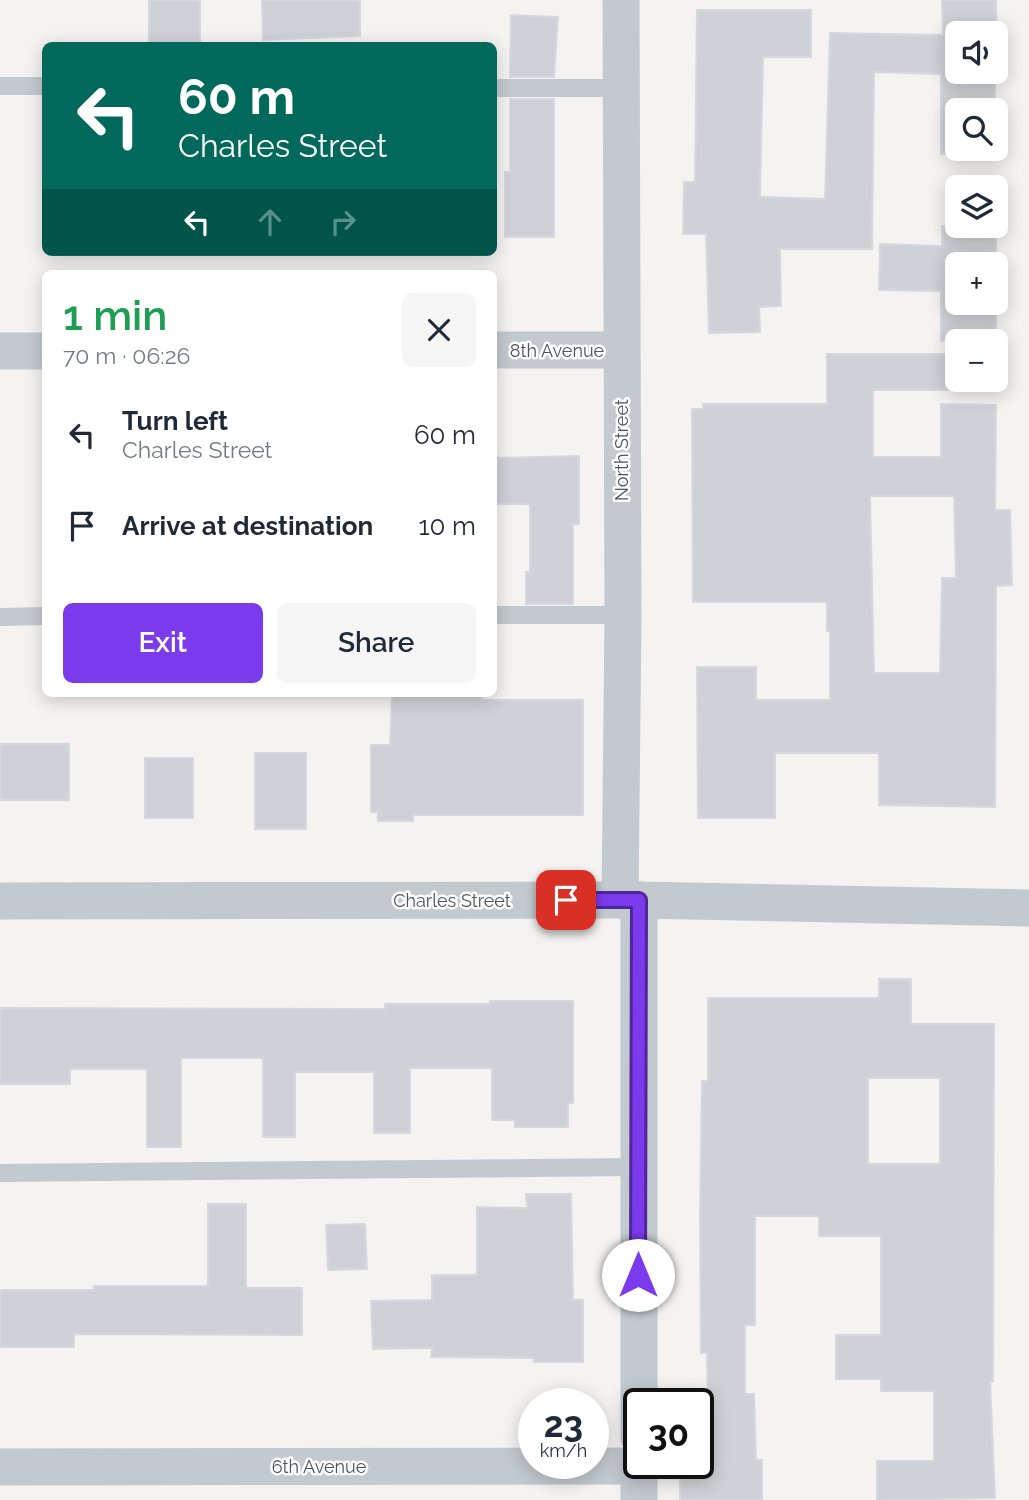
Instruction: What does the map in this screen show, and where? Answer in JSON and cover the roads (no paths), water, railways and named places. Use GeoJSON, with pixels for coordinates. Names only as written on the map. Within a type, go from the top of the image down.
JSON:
{"type":"FeatureCollection","features":[{"type":"Feature","properties":{"kind":"street","name":"North Street"},"geometry":{"type":"LineString","coordinates":[[621,0],[623,615],[637,1167],[638,1388]]}},
{"type":"Feature","properties":{"kind":"street","name":"8th Avenue"},"geometry":{"type":"LineString","coordinates":[[497,350],[621,350]]}},
{"type":"Feature","properties":{"kind":"street"},"geometry":{"type":"LineString","coordinates":[[0,351],[42,351]]}},
{"type":"Feature","properties":{"kind":"street","name":"Charles Street"},"geometry":{"type":"LineString","coordinates":[[0,901],[629,900],[1029,908]]}},
{"type":"Feature","properties":{"kind":"street","name":"6th Avenue"},"geometry":{"type":"LineString","coordinates":[[0,1466],[623,1466]]}},
{"type":"Feature","properties":{"kind":"lane"},"geometry":{"type":"LineString","coordinates":[[0,86],[42,86]]}},
{"type":"Feature","properties":{"kind":"lane"},"geometry":{"type":"LineString","coordinates":[[497,88],[621,88]]}},
{"type":"Feature","properties":{"kind":"lane"},"geometry":{"type":"LineString","coordinates":[[497,615],[623,615]]}},
{"type":"Feature","properties":{"kind":"lane"},"geometry":{"type":"LineString","coordinates":[[0,617],[42,616]]}},
{"type":"Feature","properties":{"kind":"lane"},"geometry":{"type":"LineString","coordinates":[[0,1173],[637,1167]]}}]}
